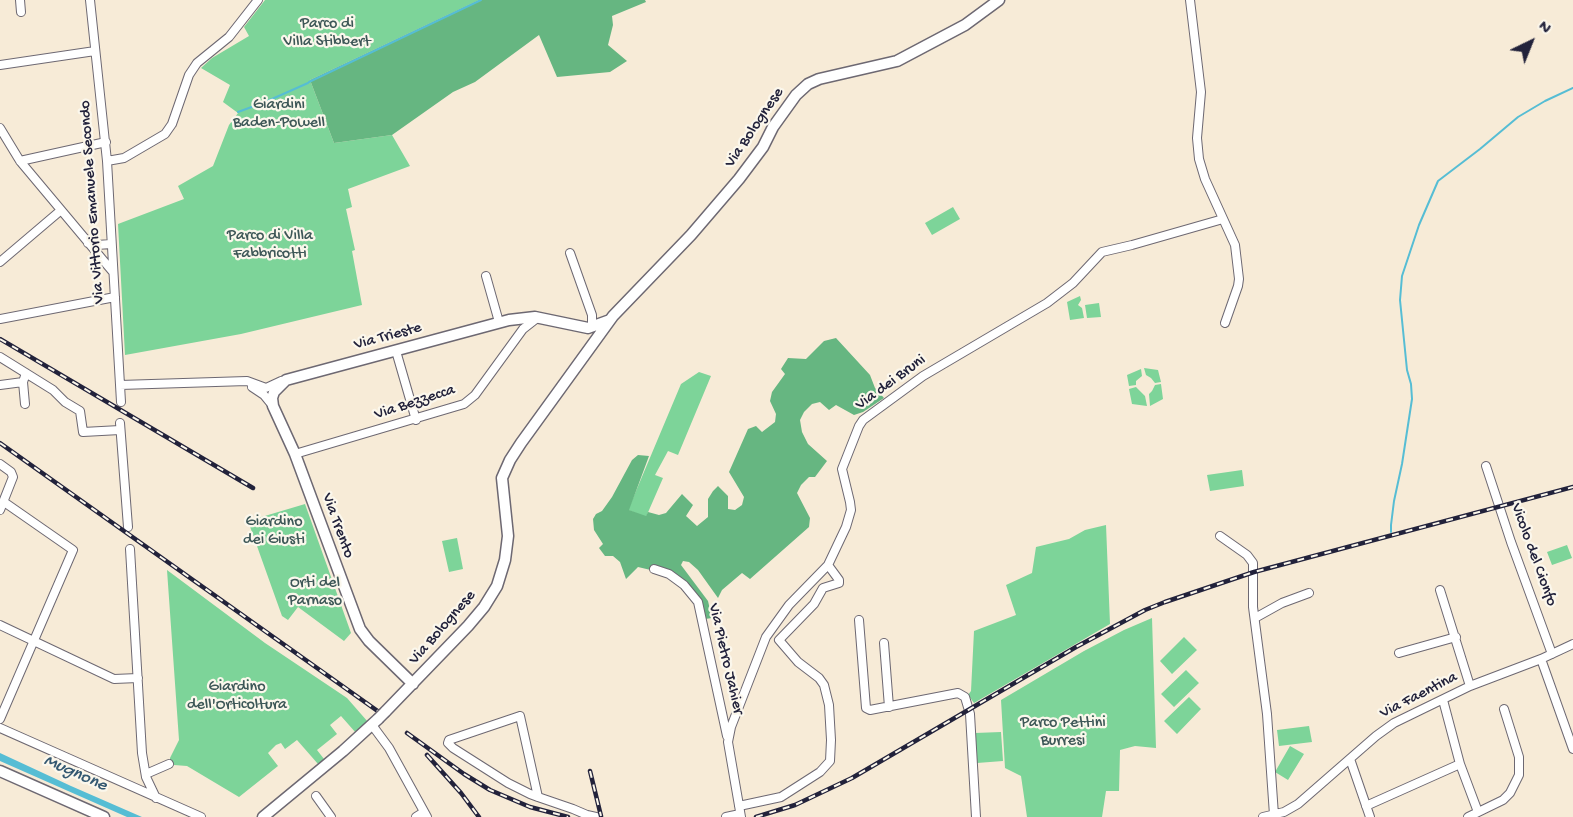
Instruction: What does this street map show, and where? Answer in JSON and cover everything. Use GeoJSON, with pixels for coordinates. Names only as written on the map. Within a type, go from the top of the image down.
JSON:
{"type":"FeatureCollection","features":[{"type":"Feature","properties":{"kind":"main road","name":"Via Bolognese"},"geometry":{"type":"LineString","coordinates":[[262,817],[378,719],[468,626],[495,589],[505,560],[508,537],[503,473],[595,330],[610,320],[691,235],[739,179],[801,89],[814,81],[832,75],[897,61],[964,25],[999,0]]}},
{"type":"Feature","properties":{"kind":"main road","name":"Via Trieste"},"geometry":{"type":"LineString","coordinates":[[283,381],[511,319],[539,317],[595,330]]}},
{"type":"Feature","properties":{"kind":"main road"},"geometry":{"type":"LineString","coordinates":[[273,401],[283,381]]}},
{"type":"Feature","properties":{"kind":"main road","name":"Via Trento"},"geometry":{"type":"LineString","coordinates":[[273,401],[361,631],[413,684]]}},
{"type":"Feature","properties":{"kind":"main road"},"geometry":{"type":"LineString","coordinates":[[0,771],[104,817]]}},
{"type":"Feature","properties":{"kind":"street"},"geometry":{"type":"LineString","coordinates":[[20,0],[21,12]]}},
{"type":"Feature","properties":{"kind":"street","name":"Via Vittorio Emanuele Secondo"},"geometry":{"type":"LineString","coordinates":[[90,0],[107,161],[122,402]]}},
{"type":"Feature","properties":{"kind":"street"},"geometry":{"type":"LineString","coordinates":[[107,161],[124,158],[165,134],[172,124],[189,75],[197,63],[229,36],[258,0]]}},
{"type":"Feature","properties":{"kind":"street"},"geometry":{"type":"LineString","coordinates":[[1191,0],[1201,92],[1198,151],[1205,179],[1235,245],[1239,279],[1225,323]]}},
{"type":"Feature","properties":{"kind":"street"},"geometry":{"type":"LineString","coordinates":[[0,65],[95,51]]}},
{"type":"Feature","properties":{"kind":"street"},"geometry":{"type":"LineString","coordinates":[[0,128],[20,161],[113,273]]}},
{"type":"Feature","properties":{"kind":"street"},"geometry":{"type":"LineString","coordinates":[[20,161],[105,142]]}},
{"type":"Feature","properties":{"kind":"street"},"geometry":{"type":"LineString","coordinates":[[0,262],[60,211]]}},
{"type":"Feature","properties":{"kind":"street","name":"Via dei Bruni"},"geometry":{"type":"LineString","coordinates":[[740,812],[728,742],[731,727],[769,632],[789,605],[828,565],[846,527],[850,510],[849,492],[842,469],[863,420],[923,376],[1038,309],[1073,283],[1102,252],[1223,219]]}},
{"type":"Feature","properties":{"kind":"street"},"geometry":{"type":"LineString","coordinates":[[88,243],[111,244]]}},
{"type":"Feature","properties":{"kind":"street"},"geometry":{"type":"LineString","coordinates":[[570,253],[595,330]]}},
{"type":"Feature","properties":{"kind":"street"},"geometry":{"type":"LineString","coordinates":[[98,254],[104,256],[112,254]]}},
{"type":"Feature","properties":{"kind":"street"},"geometry":{"type":"LineString","coordinates":[[486,276],[500,322]]}},
{"type":"Feature","properties":{"kind":"street"},"geometry":{"type":"LineString","coordinates":[[2,317],[115,297]]}},
{"type":"Feature","properties":{"kind":"street","name":"Via Bezzecca"},"geometry":{"type":"LineString","coordinates":[[295,454],[416,420],[459,406],[472,399],[516,338],[526,326],[539,317]]}},
{"type":"Feature","properties":{"kind":"street"},"geometry":{"type":"LineString","coordinates":[[511,319],[516,338]]}},
{"type":"Feature","properties":{"kind":"street"},"geometry":{"type":"LineString","coordinates":[[396,351],[416,420]]}},
{"type":"Feature","properties":{"kind":"street"},"geometry":{"type":"LineString","coordinates":[[0,357],[24,378],[53,390],[65,402],[80,411],[83,432],[120,426],[128,527]]}},
{"type":"Feature","properties":{"kind":"street"},"geometry":{"type":"LineString","coordinates":[[0,385],[24,378]]}},
{"type":"Feature","properties":{"kind":"street"},"geometry":{"type":"LineString","coordinates":[[24,378],[25,404]]}},
{"type":"Feature","properties":{"kind":"street"},"geometry":{"type":"LineString","coordinates":[[241,381],[273,401]]}},
{"type":"Feature","properties":{"kind":"street","name":"Via Trieste"},"geometry":{"type":"LineString","coordinates":[[120,385],[241,381],[266,388],[283,381]]}},
{"type":"Feature","properties":{"kind":"street"},"geometry":{"type":"LineString","coordinates":[[0,464],[13,475],[2,506],[73,550],[0,719]]}},
{"type":"Feature","properties":{"kind":"street","name":"Vicolo del Cionfo"},"geometry":{"type":"LineString","coordinates":[[1486,466],[1552,654]]}},
{"type":"Feature","properties":{"kind":"street"},"geometry":{"type":"LineString","coordinates":[[1220,536],[1252,561],[1253,607],[1267,714],[1274,815]]}},
{"type":"Feature","properties":{"kind":"street"},"geometry":{"type":"LineString","coordinates":[[130,549],[142,753],[146,776],[156,798]]}},
{"type":"Feature","properties":{"kind":"street"},"geometry":{"type":"LineString","coordinates":[[779,640],[814,604],[824,588],[839,583],[828,565]]}},
{"type":"Feature","properties":{"kind":"street","name":"Via Pietro Jahier"},"geometry":{"type":"LineString","coordinates":[[654,569],[669,574],[684,585],[698,602],[728,742]]}},
{"type":"Feature","properties":{"kind":"street"},"geometry":{"type":"LineString","coordinates":[[1440,590],[1470,686]]}},
{"type":"Feature","properties":{"kind":"street"},"geometry":{"type":"LineString","coordinates":[[1256,618],[1282,603],[1309,594]]}},
{"type":"Feature","properties":{"kind":"street"},"geometry":{"type":"LineString","coordinates":[[859,620],[866,708],[870,710],[958,693],[965,697],[970,714],[976,817]]}},
{"type":"Feature","properties":{"kind":"street"},"geometry":{"type":"LineString","coordinates":[[0,625],[114,679],[138,678]]}},
{"type":"Feature","properties":{"kind":"street"},"geometry":{"type":"LineString","coordinates":[[726,817],[781,796],[820,772],[828,764],[830,758],[829,705],[824,685],[769,632]]}},
{"type":"Feature","properties":{"kind":"street"},"geometry":{"type":"LineString","coordinates":[[1399,653],[1456,637]]}},
{"type":"Feature","properties":{"kind":"street"},"geometry":{"type":"LineString","coordinates":[[884,643],[889,706]]}},
{"type":"Feature","properties":{"kind":"street","name":"Via Faentina"},"geometry":{"type":"LineString","coordinates":[[1263,817],[1296,806],[1385,729],[1470,686],[1541,659],[1573,644]]}},
{"type":"Feature","properties":{"kind":"street"},"geometry":{"type":"LineString","coordinates":[[1541,659],[1573,748]]}},
{"type":"Feature","properties":{"kind":"street"},"geometry":{"type":"LineString","coordinates":[[1443,700],[1460,764],[1478,812]]}},
{"type":"Feature","properties":{"kind":"street"},"geometry":{"type":"LineString","coordinates":[[1468,817],[1494,806],[1507,797],[1519,775],[1519,757],[1504,709]]}},
{"type":"Feature","properties":{"kind":"street"},"geometry":{"type":"LineString","coordinates":[[538,797],[520,717],[449,740],[449,745],[508,783],[538,797],[593,816]]}},
{"type":"Feature","properties":{"kind":"street"},"geometry":{"type":"LineString","coordinates":[[378,719],[389,748],[426,815],[416,817]]}},
{"type":"Feature","properties":{"kind":"street"},"geometry":{"type":"LineString","coordinates":[[0,728],[201,817]]}},
{"type":"Feature","properties":{"kind":"street"},"geometry":{"type":"LineString","coordinates":[[1350,759],[1370,817]]}},
{"type":"Feature","properties":{"kind":"street"},"geometry":{"type":"LineString","coordinates":[[130,786],[139,786],[146,776],[169,764]]}},
{"type":"Feature","properties":{"kind":"street"},"geometry":{"type":"LineString","coordinates":[[1366,806],[1460,764]]}},
{"type":"Feature","properties":{"kind":"street"},"geometry":{"type":"LineString","coordinates":[[316,796],[328,816]]}},
{"type":"Feature","properties":{"kind":"green space","name":"Parco di Villa Fabbricotti"},"geometry":{"type":"Polygon","coordinates":[[[265,0],[479,0],[310,80],[334,143],[392,135],[410,166],[348,189],[352,207],[346,209],[355,250],[352,251],[362,305],[241,334],[125,355],[118,224],[184,199],[178,186],[213,166],[229,125],[238,113],[223,102],[230,85],[201,68],[212,58],[249,36],[244,27],[265,0]]]}},
{"type":"Feature","properties":{"kind":"green space"},"geometry":{"type":"Polygon","coordinates":[[[479,0],[645,0],[646,2],[612,16],[613,25],[608,45],[627,61],[610,72],[557,77],[539,35],[475,82],[453,92],[392,135],[334,143],[310,80],[479,0]]]}},
{"type":"Feature","properties":{"kind":"green space"},"geometry":{"type":"Polygon","coordinates":[[[953,207],[960,219],[932,235],[925,223],[953,207]]]}},
{"type":"Feature","properties":{"kind":"green space"},"geometry":{"type":"Polygon","coordinates":[[[1080,296],[1081,300],[1078,305],[1082,308],[1084,318],[1070,320],[1067,302],[1080,296]]]}},
{"type":"Feature","properties":{"kind":"green space"},"geometry":{"type":"Polygon","coordinates":[[[1099,303],[1101,317],[1087,318],[1085,305],[1099,303]]]}},
{"type":"Feature","properties":{"kind":"green space"},"geometry":{"type":"Polygon","coordinates":[[[836,338],[870,375],[875,388],[884,398],[863,412],[854,415],[836,405],[829,410],[820,402],[812,404],[804,412],[800,420],[802,432],[808,444],[827,461],[815,477],[809,477],[801,485],[797,493],[810,518],[809,527],[750,579],[742,573],[722,590],[718,598],[698,570],[689,562],[683,561],[681,565],[708,601],[712,618],[705,619],[676,576],[638,567],[626,579],[620,562],[613,556],[605,556],[599,548],[603,544],[594,530],[593,519],[612,497],[632,460],[638,455],[649,456],[629,510],[646,516],[648,512],[659,515],[666,513],[682,494],[693,505],[686,516],[697,526],[708,517],[708,499],[718,486],[728,496],[728,509],[735,510],[742,505],[744,497],[729,472],[748,429],[756,426],[762,432],[775,422],[776,414],[770,401],[772,392],[785,374],[781,369],[788,358],[806,359],[824,341],[836,338]]]}},
{"type":"Feature","properties":{"kind":"green space"},"geometry":{"type":"Polygon","coordinates":[[[1144,368],[1158,370],[1161,382],[1155,383],[1146,375],[1144,368]]]}},
{"type":"Feature","properties":{"kind":"green space"},"geometry":{"type":"Polygon","coordinates":[[[1141,369],[1142,376],[1136,381],[1136,385],[1129,386],[1127,375],[1141,369]]]}},
{"type":"Feature","properties":{"kind":"green space"},"geometry":{"type":"Polygon","coordinates":[[[699,372],[711,376],[678,455],[668,451],[655,475],[663,478],[646,517],[628,510],[681,384],[699,372]]]}},
{"type":"Feature","properties":{"kind":"green space"},"geometry":{"type":"Polygon","coordinates":[[[1161,384],[1163,399],[1150,406],[1149,394],[1155,385],[1161,384]]]}},
{"type":"Feature","properties":{"kind":"green space"},"geometry":{"type":"Polygon","coordinates":[[[1136,387],[1145,396],[1147,406],[1132,404],[1129,389],[1136,387]]]}},
{"type":"Feature","properties":{"kind":"green space"},"geometry":{"type":"Polygon","coordinates":[[[1242,470],[1244,486],[1210,491],[1207,475],[1242,470]]]}},
{"type":"Feature","properties":{"kind":"green space"},"geometry":{"type":"Polygon","coordinates":[[[305,504],[351,633],[344,641],[298,607],[288,620],[282,616],[248,521],[305,504]]]}},
{"type":"Feature","properties":{"kind":"green space","name":"Parco Pettini Burresi"},"geometry":{"type":"Polygon","coordinates":[[[1106,525],[1110,624],[974,703],[968,695],[971,691],[974,631],[1016,615],[1006,585],[1032,573],[1036,547],[1069,539],[1085,530],[1106,525]]]}},
{"type":"Feature","properties":{"kind":"green space"},"geometry":{"type":"Polygon","coordinates":[[[457,538],[463,569],[449,572],[442,541],[457,538]]]}},
{"type":"Feature","properties":{"kind":"green space"},"geometry":{"type":"Polygon","coordinates":[[[1567,545],[1572,558],[1552,565],[1547,552],[1567,545]]]}},
{"type":"Feature","properties":{"kind":"green space","name":"Giardino dell'Orticoltura"},"geometry":{"type":"Polygon","coordinates":[[[167,570],[265,643],[347,698],[368,722],[356,733],[341,716],[330,725],[337,734],[317,750],[324,759],[318,764],[297,740],[285,749],[281,743],[276,745],[268,753],[278,766],[239,797],[187,766],[170,763],[170,758],[179,740],[167,570]]]}},
{"type":"Feature","properties":{"kind":"green space","name":"Parco Pettini Burresi"},"geometry":{"type":"Polygon","coordinates":[[[1152,618],[1156,748],[1135,746],[1120,750],[1119,791],[1106,791],[1102,817],[1027,817],[1021,776],[1005,768],[1001,700],[1084,651],[1152,618]]]}},
{"type":"Feature","properties":{"kind":"green space"},"geometry":{"type":"Polygon","coordinates":[[[1184,637],[1197,650],[1172,674],[1160,661],[1184,637]]]}},
{"type":"Feature","properties":{"kind":"green space"},"geometry":{"type":"Polygon","coordinates":[[[1186,670],[1199,683],[1174,707],[1161,694],[1186,670]]]}},
{"type":"Feature","properties":{"kind":"green space"},"geometry":{"type":"Polygon","coordinates":[[[1189,697],[1201,709],[1177,734],[1164,721],[1189,697]]]}},
{"type":"Feature","properties":{"kind":"green space"},"geometry":{"type":"Polygon","coordinates":[[[1309,726],[1312,742],[1279,746],[1277,730],[1309,726]]]}},
{"type":"Feature","properties":{"kind":"green space"},"geometry":{"type":"Polygon","coordinates":[[[1001,732],[1003,761],[977,763],[975,733],[1001,732]]]}},
{"type":"Feature","properties":{"kind":"green space"},"geometry":{"type":"Polygon","coordinates":[[[1290,746],[1304,754],[1288,780],[1275,772],[1290,746]]]}},
{"type":"Feature","properties":{"kind":"water"},"geometry":{"type":"Polygon","coordinates":[[[0,753],[142,817],[127,817],[0,761],[0,753]]]}},
{"type":"Feature","properties":{"kind":"waterway"},"geometry":{"type":"LineString","coordinates":[[309,82],[481,0]]}},
{"type":"Feature","properties":{"kind":"waterway"},"geometry":{"type":"LineString","coordinates":[[263,103],[308,83]]}},
{"type":"Feature","properties":{"kind":"waterway"},"geometry":{"type":"LineString","coordinates":[[1391,532],[1394,501],[1412,399],[1400,300],[1402,276],[1419,225],[1438,181],[1518,117],[1573,88]]}},
{"type":"Feature","properties":{"kind":"waterway"},"geometry":{"type":"LineString","coordinates":[[238,112],[257,105]]}},
{"type":"Feature","properties":{"kind":"railway"},"geometry":{"type":"LineString","coordinates":[[0,339],[253,488]]}},
{"type":"Feature","properties":{"kind":"railway"},"geometry":{"type":"LineString","coordinates":[[0,443],[379,712]]}},
{"type":"Feature","properties":{"kind":"railway"},"geometry":{"type":"LineString","coordinates":[[756,817],[795,805],[852,778],[1076,647],[1145,610],[1254,572],[1573,487]]}},
{"type":"Feature","properties":{"kind":"railway"},"geometry":{"type":"LineString","coordinates":[[407,733],[490,790],[530,807],[568,817]]}},
{"type":"Feature","properties":{"kind":"railway"},"geometry":{"type":"LineString","coordinates":[[427,755],[479,817]]}},
{"type":"Feature","properties":{"kind":"railway"},"geometry":{"type":"LineString","coordinates":[[590,771],[601,816]]}},
{"type":"Feature","properties":{"kind":"park label","name":"Parco di Villa Stibbert"},"geometry":{"type":"Point","coordinates":[327,34]}},
{"type":"Feature","properties":{"kind":"park label","name":"Giardini Baden-Powell"},"geometry":{"type":"Point","coordinates":[279,115]}},
{"type":"Feature","properties":{"kind":"park label","name":"Giardino dei Giusti"},"geometry":{"type":"Point","coordinates":[274,532]}},
{"type":"Feature","properties":{"kind":"park label","name":"Orti del Parnaso"},"geometry":{"type":"Point","coordinates":[315,593]}},
{"type":"Feature","properties":{"kind":"water label","name":"Mugnone"},"geometry":{"type":"Point","coordinates":[75,774]}}]}
